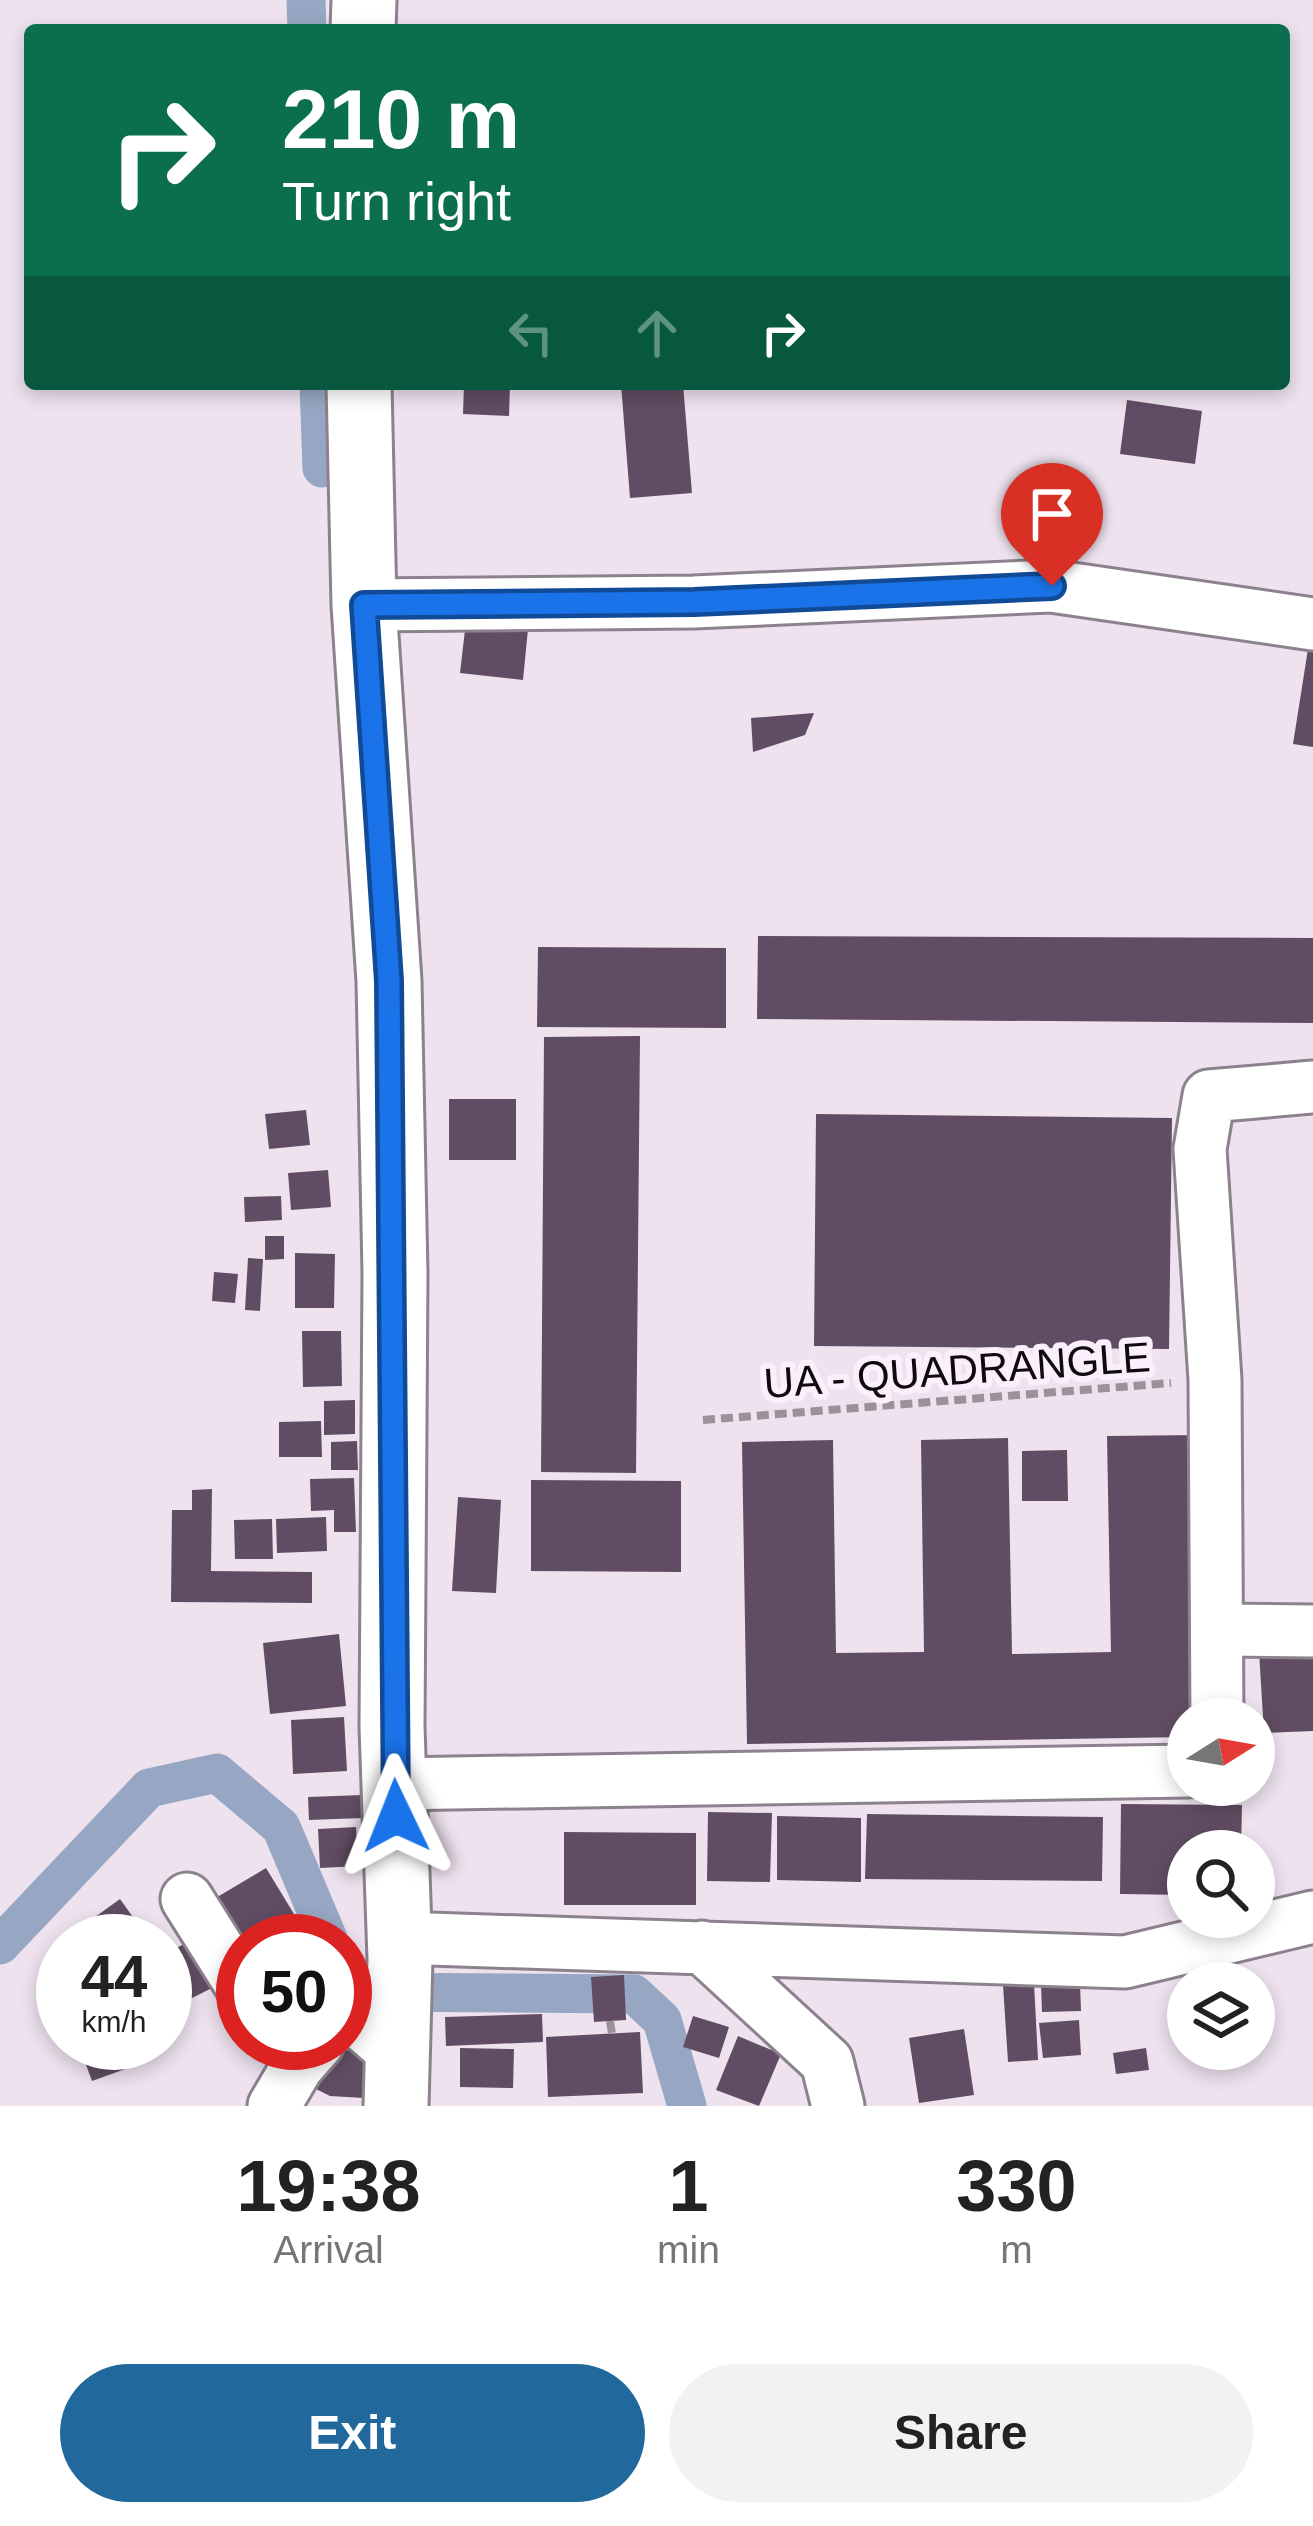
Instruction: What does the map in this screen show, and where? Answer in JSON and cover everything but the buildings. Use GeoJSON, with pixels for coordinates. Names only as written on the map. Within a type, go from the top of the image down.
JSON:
{"type":"FeatureCollection","features":[{"type":"Feature","properties":{"kind":"main road"},"geometry":{"type":"LineString","coordinates":[[359,390],[364,605],[389,981],[395,1784],[389,2016]]}},
{"type":"Feature","properties":{"kind":"street"},"geometry":{"type":"LineString","coordinates":[[364,605],[694,602],[1052,586],[1313,624]]}},
{"type":"Feature","properties":{"kind":"street"},"geometry":{"type":"LineString","coordinates":[[1217,1698],[1215,1380],[1199,1148],[1209,1096],[1313,1087]]}},
{"type":"Feature","properties":{"kind":"street"},"geometry":{"type":"LineString","coordinates":[[1219,1630],[1313,1631]]}},
{"type":"Feature","properties":{"kind":"street"},"geometry":{"type":"LineString","coordinates":[[395,1784],[1167,1771]]}},
{"type":"Feature","properties":{"kind":"street"},"geometry":{"type":"LineString","coordinates":[[187,1899],[216,1945]]}},
{"type":"Feature","properties":{"kind":"street"},"geometry":{"type":"LineString","coordinates":[[389,2016],[702,1947],[1125,1962],[1313,1917]]}},
{"type":"Feature","properties":{"kind":"street"},"geometry":{"type":"LineString","coordinates":[[702,1947],[827,2062],[838,2106]]}},
{"type":"Feature","properties":{"kind":"street"},"geometry":{"type":"LineString","coordinates":[[274,2106],[295,2070]]}},
{"type":"Feature","properties":{"kind":"path","name":"UA - QUADRANGLE"},"geometry":{"type":"LineString","coordinates":[[703,1420],[1215,1380]]}},
{"type":"Feature","properties":{"kind":"path"},"geometry":{"type":"LineString","coordinates":[[610,2021],[612,2034]]}},
{"type":"Feature","properties":{"kind":"waterway"},"geometry":{"type":"LineString","coordinates":[[306,0],[307,24]]}},
{"type":"Feature","properties":{"kind":"waterway"},"geometry":{"type":"LineString","coordinates":[[319,390],[322,468]]}},
{"type":"Feature","properties":{"kind":"waterway"},"geometry":{"type":"LineString","coordinates":[[0,1945],[149,1788],[217,1773],[281,1827],[318,1914]]}},
{"type":"Feature","properties":{"kind":"waterway"},"geometry":{"type":"LineString","coordinates":[[372,1992],[634,1994],[662,2020],[687,2106]]}},
{"type":"Feature","properties":{"kind":"route"},"geometry":{"type":"LineString","coordinates":[[396,1816],[389,981],[364,605],[694,602],[1052,586]]}}]}
